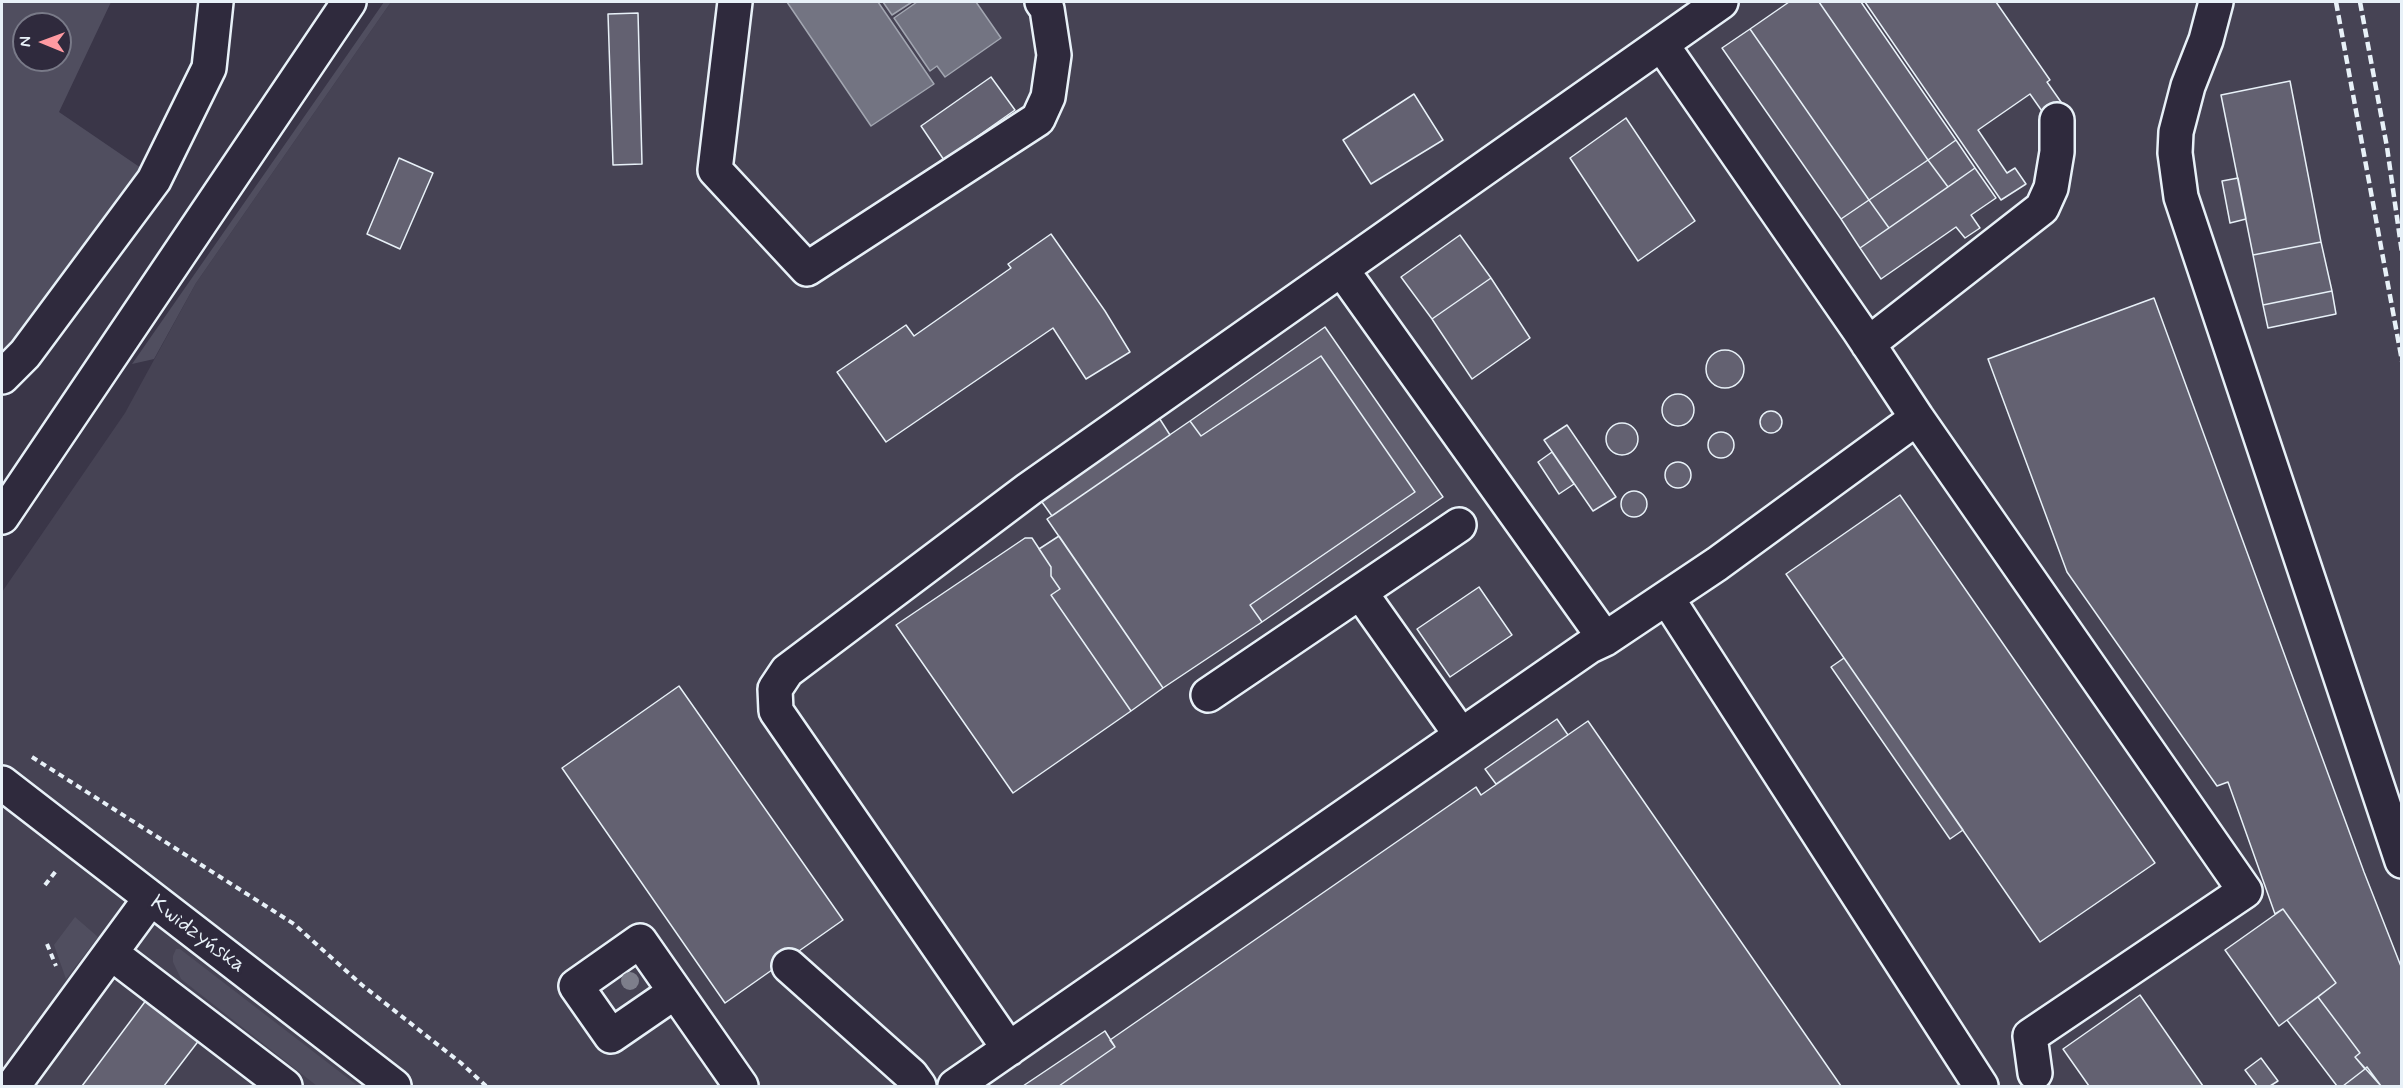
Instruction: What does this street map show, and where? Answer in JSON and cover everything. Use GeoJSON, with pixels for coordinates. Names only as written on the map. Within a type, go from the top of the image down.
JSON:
{"type":"FeatureCollection","features":[{"type":"Feature","properties":{"kind":"lane"},"geometry":{"type":"LineString","coordinates":[[2,377],[25,354],[154,180],[209,69],[216,2]]}},
{"type":"Feature","properties":{"kind":"lane"},"geometry":{"type":"LineString","coordinates":[[2,517],[349,2]]}},
{"type":"Feature","properties":{"kind":"lane"},"geometry":{"type":"LineString","coordinates":[[735,2],[715,170],[807,269],[1038,119],[1048,97],[1054,55],[1047,9],[1042,2]]}},
{"type":"Feature","properties":{"kind":"lane"},"geometry":{"type":"LineString","coordinates":[[1009,1049],[776,711],[775,689],[787,671],[1029,489],[1721,2]]}},
{"type":"Feature","properties":{"kind":"lane"},"geometry":{"type":"LineString","coordinates":[[2216,2],[2206,40],[2188,86],[2176,132],[2175,153],[2181,198],[2402,861]]}},
{"type":"Feature","properties":{"kind":"lane"},"geometry":{"type":"LineString","coordinates":[[1662,45],[2245,891],[2030,1036],[2040,1082]]}},
{"type":"Feature","properties":{"kind":"lane"},"geometry":{"type":"LineString","coordinates":[[1868,344],[2042,208],[2051,188],[2057,152],[2057,120]]}},
{"type":"Feature","properties":{"kind":"lane"},"geometry":{"type":"LineString","coordinates":[[1342,270],[1605,639]]}},
{"type":"Feature","properties":{"kind":"lane"},"geometry":{"type":"LineString","coordinates":[[955,1086],[1590,646],[1605,639],[1717,564],[1917,418]]}},
{"type":"Feature","properties":{"kind":"lane"},"geometry":{"type":"LineString","coordinates":[[1208,695],[1459,525]]}},
{"type":"Feature","properties":{"kind":"lane"},"geometry":{"type":"LineString","coordinates":[[1360,592],[1461,735]]}},
{"type":"Feature","properties":{"kind":"lane"},"geometry":{"type":"LineString","coordinates":[[1667,598],[1981,1086]]}},
{"type":"Feature","properties":{"kind":"lane","name":"Kwidzyńska"},"geometry":{"type":"LineString","coordinates":[[2,783],[394,1086]]}},
{"type":"Feature","properties":{"kind":"lane"},"geometry":{"type":"LineString","coordinates":[[13,1086],[150,899]]}},
{"type":"Feature","properties":{"kind":"lane"},"geometry":{"type":"LineString","coordinates":[[111,953],[265,1080]]}},
{"type":"Feature","properties":{"kind":"lane"},"geometry":{"type":"LineString","coordinates":[[789,966],[911,1075],[919,1086]]}},
{"type":"Feature","properties":{"kind":"lane"},"geometry":{"type":"LineString","coordinates":[[675,992],[741,1086]]}},
{"type":"Feature","properties":{"kind":"path"},"geometry":{"type":"LineString","coordinates":[[27,754],[294,924],[362,985],[461,1063],[486,1086]]}},
{"type":"Feature","properties":{"kind":"shaded area"},"geometry":{"type":"Polygon","coordinates":[[[2,2],[111,2],[59,112],[141,168],[2,355],[2,2]]]}},
{"type":"Feature","properties":{"kind":"shaded area"},"geometry":{"type":"Polygon","coordinates":[[[384,2],[391,2],[196,283],[154,359],[132,364],[384,2]]]}},
{"type":"Feature","properties":{"kind":"shaded area"},"geometry":{"type":"Polygon","coordinates":[[[391,2],[2401,2],[2401,1086],[2,1086],[2,592],[125,413],[196,283],[391,2]]]}},
{"type":"Feature","properties":{"kind":"shaded area"},"geometry":{"type":"Polygon","coordinates":[[[75,917],[98,937],[66,979],[54,945],[75,917]]]}},
{"type":"Feature","properties":{"kind":"shaded area"},"geometry":{"type":"Polygon","coordinates":[[[176,949],[180,949],[358,1086],[317,1086],[181,979],[173,962],[176,949]]]}},
{"type":"Feature","properties":{"kind":"water"},"geometry":{"type":"Polygon","coordinates":[[[787,2],[878,2],[934,84],[871,126],[787,2]]]}},
{"type":"Feature","properties":{"kind":"water"},"geometry":{"type":"Polygon","coordinates":[[[883,2],[912,2],[892,15],[883,2]]]}},
{"type":"Feature","properties":{"kind":"water"},"geometry":{"type":"Polygon","coordinates":[[[917,2],[976,2],[1001,38],[945,77],[937,66],[930,71],[894,18],[917,2]]]}},
{"type":"Feature","properties":{"kind":"building"},"geometry":{"type":"Polygon","coordinates":[[[1789,2],[1819,2],[1928,160],[1869,200],[1750,29],[1789,2]]]}},
{"type":"Feature","properties":{"kind":"building"},"geometry":{"type":"Polygon","coordinates":[[[1819,2],[1861,2],[1956,140],[1928,160],[1819,2]]]}},
{"type":"Feature","properties":{"kind":"building"},"geometry":{"type":"Polygon","coordinates":[[[1865,2],[1996,2],[2050,80],[2047,82],[2061,102],[2044,114],[2030,94],[1978,130],[2007,173],[2015,168],[2026,184],[2001,200],[1865,2]]]}},
{"type":"Feature","properties":{"kind":"building"},"geometry":{"type":"Polygon","coordinates":[[[638,13],[642,164],[613,165],[608,14],[638,13]]]}},
{"type":"Feature","properties":{"kind":"building"},"geometry":{"type":"Polygon","coordinates":[[[1750,29],[1869,200],[1841,219],[1722,48],[1750,29]]]}},
{"type":"Feature","properties":{"kind":"building"},"geometry":{"type":"Polygon","coordinates":[[[991,77],[1015,110],[944,160],[921,126],[991,77]]]}},
{"type":"Feature","properties":{"kind":"building"},"geometry":{"type":"Polygon","coordinates":[[[2290,81],[2321,242],[2253,255],[2221,95],[2290,81]]]}},
{"type":"Feature","properties":{"kind":"building"},"geometry":{"type":"Polygon","coordinates":[[[1414,94],[1443,140],[1371,184],[1343,140],[1414,94]]]}},
{"type":"Feature","properties":{"kind":"building"},"geometry":{"type":"Polygon","coordinates":[[[1626,118],[1695,221],[1638,261],[1570,158],[1626,118]]]}},
{"type":"Feature","properties":{"kind":"building"},"geometry":{"type":"Polygon","coordinates":[[[1956,140],[1975,168],[1948,187],[1928,160],[1956,140]]]}},
{"type":"Feature","properties":{"kind":"building"},"geometry":{"type":"Polygon","coordinates":[[[399,158],[433,173],[400,249],[367,234],[399,158]]]}},
{"type":"Feature","properties":{"kind":"building"},"geometry":{"type":"Polygon","coordinates":[[[1928,160],[1948,187],[1889,228],[1869,200],[1928,160]]]}},
{"type":"Feature","properties":{"kind":"building"},"geometry":{"type":"Polygon","coordinates":[[[1975,168],[1996,198],[1971,215],[1980,228],[1965,238],[1956,227],[1881,279],[1860,248],[1975,168]]]}},
{"type":"Feature","properties":{"kind":"building"},"geometry":{"type":"Polygon","coordinates":[[[2238,178],[2246,219],[2230,223],[2222,181],[2238,178]]]}},
{"type":"Feature","properties":{"kind":"building"},"geometry":{"type":"Polygon","coordinates":[[[1869,200],[1889,228],[1860,248],[1841,219],[1869,200]]]}},
{"type":"Feature","properties":{"kind":"building"},"geometry":{"type":"Polygon","coordinates":[[[1051,234],[1105,311],[1130,352],[1086,379],[1053,328],[886,442],[837,372],[906,325],[914,336],[1011,268],[1008,264],[1051,234]]]}},
{"type":"Feature","properties":{"kind":"building"},"geometry":{"type":"Polygon","coordinates":[[[1460,235],[1491,278],[1432,319],[1401,277],[1460,235]]]}},
{"type":"Feature","properties":{"kind":"building"},"geometry":{"type":"Polygon","coordinates":[[[2321,242],[2332,291],[2263,305],[2253,255],[2321,242]]]}},
{"type":"Feature","properties":{"kind":"building"},"geometry":{"type":"Polygon","coordinates":[[[1491,278],[1530,338],[1472,379],[1432,319],[1491,278]]]}},
{"type":"Feature","properties":{"kind":"building"},"geometry":{"type":"Polygon","coordinates":[[[2332,291],[2336,314],[2268,328],[2263,305],[2332,291]]]}},
{"type":"Feature","properties":{"kind":"building"},"geometry":{"type":"Polygon","coordinates":[[[2154,298],[2364,872],[2402,969],[2402,1086],[2381,1086],[2355,1057],[2360,1053],[2318,997],[2336,983],[2283,909],[2275,914],[2228,782],[2217,786],[2067,572],[1988,359],[2154,298]]]}},
{"type":"Feature","properties":{"kind":"building"},"geometry":{"type":"Polygon","coordinates":[[[1325,327],[1443,497],[1262,622],[1250,605],[1415,492],[1321,356],[1201,436],[1190,421],[1325,327]]]}},
{"type":"Feature","properties":{"kind":"building"},"geometry":{"type":"Polygon","coordinates":[[[1725,350],[1738,356],[1744,369],[1738,382],[1725,388],[1712,382],[1706,369],[1712,356],[1725,350]]]}},
{"type":"Feature","properties":{"kind":"building"},"geometry":{"type":"Polygon","coordinates":[[[1321,356],[1415,492],[1250,605],[1262,622],[1163,688],[1047,519],[1190,421],[1201,436],[1321,356]]]}},
{"type":"Feature","properties":{"kind":"building"},"geometry":{"type":"Polygon","coordinates":[[[1678,394],[1690,398],[1694,410],[1690,422],[1678,426],[1666,422],[1662,410],[1666,398],[1678,394]]]}},
{"type":"Feature","properties":{"kind":"building"},"geometry":{"type":"Polygon","coordinates":[[[1771,411],[1779,414],[1782,422],[1779,430],[1771,433],[1763,430],[1760,422],[1763,414],[1771,411]]]}},
{"type":"Feature","properties":{"kind":"building"},"geometry":{"type":"Polygon","coordinates":[[[1156,413],[1170,435],[1052,516],[1037,495],[1156,413]]]}},
{"type":"Feature","properties":{"kind":"building"},"geometry":{"type":"Polygon","coordinates":[[[1622,423],[1633,428],[1638,439],[1633,450],[1622,455],[1611,450],[1606,439],[1611,428],[1622,423]]]}},
{"type":"Feature","properties":{"kind":"building"},"geometry":{"type":"Polygon","coordinates":[[[1567,425],[1616,497],[1593,511],[1544,440],[1567,425]]]}},
{"type":"Feature","properties":{"kind":"building"},"geometry":{"type":"Polygon","coordinates":[[[1721,432],[1730,436],[1734,445],[1730,454],[1721,458],[1712,454],[1708,445],[1712,436],[1721,432]]]}},
{"type":"Feature","properties":{"kind":"building"},"geometry":{"type":"Polygon","coordinates":[[[1552,452],[1574,484],[1559,494],[1538,462],[1552,452]]]}},
{"type":"Feature","properties":{"kind":"building"},"geometry":{"type":"Polygon","coordinates":[[[1678,462],[1687,466],[1691,475],[1687,484],[1678,488],[1669,484],[1665,475],[1669,466],[1678,462]]]}},
{"type":"Feature","properties":{"kind":"building"},"geometry":{"type":"Polygon","coordinates":[[[1634,491],[1643,495],[1647,504],[1643,513],[1634,517],[1625,513],[1621,504],[1625,495],[1634,491]]]}},
{"type":"Feature","properties":{"kind":"building"},"geometry":{"type":"Polygon","coordinates":[[[1900,495],[2155,863],[2040,942],[1786,574],[1900,495]]]}},
{"type":"Feature","properties":{"kind":"building"},"geometry":{"type":"Polygon","coordinates":[[[1059,536],[1163,688],[1131,711],[1051,595],[1060,589],[1051,576],[1051,567],[1039,549],[1059,536]]]}},
{"type":"Feature","properties":{"kind":"building"},"geometry":{"type":"Polygon","coordinates":[[[1025,538],[1032,538],[1051,567],[1051,576],[1060,589],[1051,595],[1131,711],[1013,793],[896,625],[1025,538]]]}},
{"type":"Feature","properties":{"kind":"building"},"geometry":{"type":"Polygon","coordinates":[[[1479,587],[1512,635],[1450,677],[1417,629],[1479,587]]]}},
{"type":"Feature","properties":{"kind":"building"},"geometry":{"type":"Polygon","coordinates":[[[1844,658],[1963,830],[1950,839],[1831,667],[1844,658]]]}},
{"type":"Feature","properties":{"kind":"building"},"geometry":{"type":"Polygon","coordinates":[[[679,686],[843,920],[725,1003],[562,768],[679,686]]]}},
{"type":"Feature","properties":{"kind":"building"},"geometry":{"type":"Polygon","coordinates":[[[1557,719],[1568,735],[1496,784],[1485,769],[1557,719]]]}},
{"type":"Feature","properties":{"kind":"building"},"geometry":{"type":"Polygon","coordinates":[[[1588,721],[1841,1086],[1059,1086],[1115,1047],[1110,1040],[1476,787],[1481,795],[1588,721]]]}},
{"type":"Feature","properties":{"kind":"building"},"geometry":{"type":"Polygon","coordinates":[[[2283,909],[2336,983],[2279,1026],[2225,950],[2283,909]]]}},
{"type":"Feature","properties":{"kind":"building"},"geometry":{"type":"Polygon","coordinates":[[[150,995],[203,1035],[164,1086],[82,1086],[150,995]]]}},
{"type":"Feature","properties":{"kind":"building"},"geometry":{"type":"Polygon","coordinates":[[[2140,995],[2203,1086],[2089,1086],[2063,1049],[2140,995]]]}},
{"type":"Feature","properties":{"kind":"building"},"geometry":{"type":"Polygon","coordinates":[[[2318,997],[2360,1053],[2355,1057],[2365,1069],[2343,1086],[2337,1086],[2287,1020],[2318,997]]]}},
{"type":"Feature","properties":{"kind":"building"},"geometry":{"type":"Polygon","coordinates":[[[1105,1031],[1115,1047],[1059,1086],[1023,1086],[1105,1031]]]}},
{"type":"Feature","properties":{"kind":"building"},"geometry":{"type":"Polygon","coordinates":[[[2261,1058],[2278,1081],[2270,1086],[2257,1086],[2245,1070],[2261,1058]]]}},
{"type":"Feature","properties":{"kind":"building"},"geometry":{"type":"Polygon","coordinates":[[[2367,1067],[2381,1086],[2343,1086],[2365,1069],[2367,1067]]]}},
{"type":"Feature","properties":{"kind":"railway"},"geometry":{"type":"LineString","coordinates":[[2336,2],[2402,361]]}},
{"type":"Feature","properties":{"kind":"railway"},"geometry":{"type":"LineString","coordinates":[[2360,2],[2387,147],[2402,253]]}}]}
